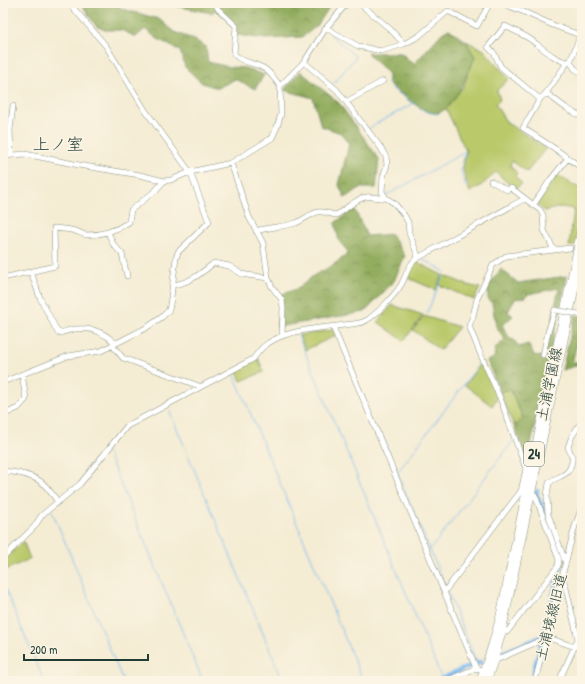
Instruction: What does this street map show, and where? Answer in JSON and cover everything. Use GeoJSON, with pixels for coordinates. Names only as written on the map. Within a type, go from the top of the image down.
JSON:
{"type":"FeatureCollection","features":[{"type":"Feature","properties":{"kind":"main road","name":"土浦学園線"},"geometry":{"type":"LineString","coordinates":[[480,681],[494,661],[530,471],[576,270],[582,226]]}},
{"type":"Feature","properties":{"kind":"main road","name":"土浦学園線"},"geometry":{"type":"LineString","coordinates":[[576,270],[582,255]]}},
{"type":"Feature","properties":{"kind":"main road","name":"土浦学園線"},"geometry":{"type":"LineString","coordinates":[[487,681],[487,672],[499,632]]}},
{"type":"Feature","properties":{"kind":"street"},"geometry":{"type":"LineString","coordinates":[[3,382],[68,356],[101,351],[127,339],[162,317],[169,310],[178,252],[209,222],[190,172],[145,110],[106,46],[69,3]]}},
{"type":"Feature","properties":{"kind":"street"},"geometry":{"type":"LineString","coordinates":[[3,278],[55,266],[54,228],[75,231],[88,235],[108,232],[120,228],[129,222],[131,210],[155,191],[164,181],[190,172],[231,163],[272,138],[277,127],[280,114],[280,86],[272,75],[264,68],[247,63],[234,54],[236,26],[218,9],[215,3]]}},
{"type":"Feature","properties":{"kind":"street"},"geometry":{"type":"LineString","coordinates":[[280,86],[304,62],[326,28],[347,3]]}},
{"type":"Feature","properties":{"kind":"street"},"geometry":{"type":"LineString","coordinates":[[359,3],[390,29],[404,44]]}},
{"type":"Feature","properties":{"kind":"street"},"geometry":{"type":"LineString","coordinates":[[326,28],[344,39],[366,48],[381,51],[404,44],[419,36],[448,11],[477,26],[490,3]]}},
{"type":"Feature","properties":{"kind":"street"},"geometry":{"type":"LineString","coordinates":[[502,3],[555,26],[581,33],[568,63],[540,99],[522,128],[582,168]]}},
{"type":"Feature","properties":{"kind":"street"},"geometry":{"type":"LineString","coordinates":[[540,99],[501,67],[494,53],[488,47],[505,26],[530,39],[553,56],[568,63],[582,73]]}},
{"type":"Feature","properties":{"kind":"street"},"geometry":{"type":"LineString","coordinates":[[304,62],[336,90],[386,157],[386,165],[381,184],[382,192],[386,198],[394,203],[408,222],[409,233],[418,256],[416,259]]}},
{"type":"Feature","properties":{"kind":"street"},"geometry":{"type":"LineString","coordinates":[[346,102],[383,81]]}},
{"type":"Feature","properties":{"kind":"street"},"geometry":{"type":"LineString","coordinates":[[546,93],[566,108],[582,117]]}},
{"type":"Feature","properties":{"kind":"street"},"geometry":{"type":"LineString","coordinates":[[11,155],[10,130],[13,106]]}},
{"type":"Feature","properties":{"kind":"street"},"geometry":{"type":"LineString","coordinates":[[3,156],[25,154],[84,166],[140,175],[164,181]]}},
{"type":"Feature","properties":{"kind":"street"},"geometry":{"type":"LineString","coordinates":[[534,204],[568,158]]}},
{"type":"Feature","properties":{"kind":"street"},"geometry":{"type":"LineString","coordinates":[[231,163],[249,217],[263,243],[268,278],[272,287],[282,300],[282,336]]}},
{"type":"Feature","properties":{"kind":"street"},"geometry":{"type":"LineString","coordinates":[[491,181],[508,190],[511,188],[540,210],[543,216],[544,230],[554,250]]}},
{"type":"Feature","properties":{"kind":"street"},"geometry":{"type":"LineString","coordinates":[[256,232],[295,223],[304,220],[317,212],[336,215],[345,210],[358,199],[366,197],[381,199],[386,198]]}},
{"type":"Feature","properties":{"kind":"street"},"geometry":{"type":"LineString","coordinates":[[3,558],[34,527],[42,515],[80,484],[127,426],[199,386],[253,359],[263,347],[282,336],[300,331],[358,324],[366,320],[375,314],[401,284],[410,263],[524,198]]}},
{"type":"Feature","properties":{"kind":"street"},"geometry":{"type":"LineString","coordinates":[[108,232],[113,244],[122,254],[127,276]]}},
{"type":"Feature","properties":{"kind":"street"},"geometry":{"type":"LineString","coordinates":[[446,590],[526,492],[530,471],[469,326],[477,299],[493,265],[506,256],[570,248]]}},
{"type":"Feature","properties":{"kind":"street"},"geometry":{"type":"LineString","coordinates":[[173,285],[183,284],[214,263],[229,266],[242,274],[268,278]]}},
{"type":"Feature","properties":{"kind":"street"},"geometry":{"type":"LineString","coordinates":[[31,272],[40,298],[58,333],[71,330],[90,329],[103,334],[114,344],[123,358],[199,386]]}},
{"type":"Feature","properties":{"kind":"street"},"geometry":{"type":"LineString","coordinates":[[543,355],[554,310],[580,314]]}},
{"type":"Feature","properties":{"kind":"street"},"geometry":{"type":"LineString","coordinates":[[334,327],[446,590],[476,668]]}},
{"type":"Feature","properties":{"kind":"street"},"geometry":{"type":"LineString","coordinates":[[3,415],[18,408],[26,400],[22,374]]}},
{"type":"Feature","properties":{"kind":"street"},"geometry":{"type":"LineString","coordinates":[[499,632],[507,632],[558,566],[559,560],[545,515],[549,483],[568,473],[570,470],[573,459],[568,447],[572,436],[582,421]]}},
{"type":"Feature","properties":{"kind":"street"},"geometry":{"type":"LineString","coordinates":[[3,471],[14,472],[40,481],[58,502]]}},
{"type":"Feature","properties":{"kind":"street"},"geometry":{"type":"LineString","coordinates":[[526,492],[534,495],[566,561]]}},
{"type":"Feature","properties":{"kind":"street","name":"土浦境線旧道"},"geometry":{"type":"LineString","coordinates":[[535,681],[575,526],[582,508]]}},
{"type":"Feature","properties":{"kind":"street"},"geometry":{"type":"LineString","coordinates":[[558,681],[578,639],[562,576]]}},
{"type":"Feature","properties":{"kind":"street"},"geometry":{"type":"LineString","coordinates":[[494,661],[546,637],[575,647]]}},
{"type":"Feature","properties":{"kind":"street"},"geometry":{"type":"LineString","coordinates":[[446,681],[476,668],[487,672]]}},
{"type":"Feature","properties":{"kind":"green space"},"geometry":{"type":"Polygon","coordinates":[[[81,3],[115,3],[122,9],[159,19],[174,32],[193,39],[206,47],[208,62],[230,67],[245,68],[264,75],[255,89],[235,79],[218,88],[202,83],[185,67],[180,51],[158,39],[145,29],[136,37],[121,30],[105,30],[96,26],[81,3]]]}},
{"type":"Feature","properties":{"kind":"green space"},"geometry":{"type":"Polygon","coordinates":[[[161,3],[332,3],[317,26],[302,37],[266,39],[237,35],[236,26],[218,9],[211,13],[161,3]]]}},
{"type":"Feature","properties":{"kind":"green space"},"geometry":{"type":"Polygon","coordinates":[[[449,29],[466,41],[475,57],[460,89],[450,105],[438,113],[433,113],[419,107],[388,83],[388,73],[367,53],[401,53],[414,64],[442,33],[449,29]]]}},
{"type":"Feature","properties":{"kind":"green space"},"geometry":{"type":"Polygon","coordinates":[[[466,41],[484,50],[509,79],[497,90],[500,100],[495,104],[507,123],[546,148],[527,172],[512,161],[510,165],[517,173],[515,176],[522,184],[514,189],[496,172],[482,185],[470,192],[465,178],[463,168],[466,151],[446,109],[463,87],[475,57],[466,41]]]}},
{"type":"Feature","properties":{"kind":"green space"},"geometry":{"type":"Polygon","coordinates":[[[300,71],[339,103],[379,159],[376,188],[360,188],[345,198],[339,185],[349,144],[341,133],[321,126],[313,98],[284,90],[300,71]]]}},
{"type":"Feature","properties":{"kind":"green space"},"geometry":{"type":"Polygon","coordinates":[[[557,175],[582,190],[582,205],[575,246],[569,246],[574,209],[561,207],[544,211],[537,204],[557,175]]]}},
{"type":"Feature","properties":{"kind":"green space"},"geometry":{"type":"Polygon","coordinates":[[[354,208],[367,236],[391,234],[405,256],[394,281],[365,312],[277,327],[280,295],[299,288],[313,276],[333,265],[349,253],[339,241],[335,223],[354,208]]]}},
{"type":"Feature","properties":{"kind":"green space"},"geometry":{"type":"Polygon","coordinates":[[[415,262],[442,275],[436,290],[406,277],[415,262]]]}},
{"type":"Feature","properties":{"kind":"green space"},"geometry":{"type":"Polygon","coordinates":[[[501,269],[518,283],[567,276],[527,462],[514,426],[523,418],[510,389],[500,392],[487,361],[494,358],[495,348],[505,340],[496,326],[492,303],[488,299],[488,286],[501,269]],[[559,288],[528,294],[526,297],[515,299],[508,312],[513,316],[502,325],[510,339],[514,340],[519,347],[528,344],[534,355],[544,357],[559,288]]]}},
{"type":"Feature","properties":{"kind":"green space"},"geometry":{"type":"Polygon","coordinates":[[[443,275],[467,285],[480,288],[474,300],[439,285],[443,275]]]}},
{"type":"Feature","properties":{"kind":"green space"},"geometry":{"type":"Polygon","coordinates":[[[392,305],[423,315],[404,341],[378,322],[392,305]]]}},
{"type":"Feature","properties":{"kind":"green space"},"geometry":{"type":"Polygon","coordinates":[[[575,315],[582,316],[582,341],[578,340],[572,362],[578,362],[579,365],[562,370],[575,315]]]}},
{"type":"Feature","properties":{"kind":"green space"},"geometry":{"type":"Polygon","coordinates":[[[424,316],[459,327],[440,350],[413,330],[424,316]]]}},
{"type":"Feature","properties":{"kind":"green space"},"geometry":{"type":"Polygon","coordinates":[[[333,330],[335,336],[305,350],[299,335],[333,330]]]}},
{"type":"Feature","properties":{"kind":"green space"},"geometry":{"type":"Polygon","coordinates":[[[258,358],[264,372],[241,381],[236,370],[258,358]]]}},
{"type":"Feature","properties":{"kind":"green space"},"geometry":{"type":"Polygon","coordinates":[[[482,361],[497,398],[492,406],[465,385],[482,361]]]}},
{"type":"Feature","properties":{"kind":"green space"},"geometry":{"type":"Polygon","coordinates":[[[510,389],[523,418],[514,426],[500,392],[510,389]]]}},
{"type":"Feature","properties":{"kind":"green space"},"geometry":{"type":"Polygon","coordinates":[[[23,541],[30,559],[3,571],[3,561],[23,541]]]}},
{"type":"Feature","properties":{"kind":"waterway"},"geometry":{"type":"LineString","coordinates":[[331,35],[356,57],[333,84]]}},
{"type":"Feature","properties":{"kind":"waterway"},"geometry":{"type":"LineString","coordinates":[[387,81],[395,91],[420,108],[428,112],[438,114]]}},
{"type":"Feature","properties":{"kind":"waterway"},"geometry":{"type":"LineString","coordinates":[[369,128],[412,104]]}},
{"type":"Feature","properties":{"kind":"waterway"},"geometry":{"type":"LineString","coordinates":[[387,195],[465,152],[461,172],[466,187]]}},
{"type":"Feature","properties":{"kind":"waterway"},"geometry":{"type":"LineString","coordinates":[[421,258],[445,272]]}},
{"type":"Feature","properties":{"kind":"waterway"},"geometry":{"type":"LineString","coordinates":[[427,313],[443,275]]}},
{"type":"Feature","properties":{"kind":"waterway"},"geometry":{"type":"LineString","coordinates":[[298,335],[442,679]]}},
{"type":"Feature","properties":{"kind":"waterway"},"geometry":{"type":"LineString","coordinates":[[397,473],[481,362]]}},
{"type":"Feature","properties":{"kind":"waterway"},"geometry":{"type":"LineString","coordinates":[[233,372],[363,681]]}},
{"type":"Feature","properties":{"kind":"waterway"},"geometry":{"type":"LineString","coordinates":[[170,412],[283,681]]}},
{"type":"Feature","properties":{"kind":"waterway"},"geometry":{"type":"LineString","coordinates":[[382,436],[445,586]]}},
{"type":"Feature","properties":{"kind":"waterway"},"geometry":{"type":"LineString","coordinates":[[430,550],[513,441]]}},
{"type":"Feature","properties":{"kind":"waterway"},"geometry":{"type":"LineString","coordinates":[[108,454],[203,681]]}},
{"type":"Feature","properties":{"kind":"waterway"},"geometry":{"type":"LineString","coordinates":[[537,491],[536,493],[544,512]]}},
{"type":"Feature","properties":{"kind":"waterway"},"geometry":{"type":"LineString","coordinates":[[52,511],[123,681]]}},
{"type":"Feature","properties":{"kind":"waterway"},"geometry":{"type":"LineString","coordinates":[[501,653],[543,636],[561,563]]}},
{"type":"Feature","properties":{"kind":"waterway"},"geometry":{"type":"LineString","coordinates":[[3,584],[44,681]]}},
{"type":"Feature","properties":{"kind":"waterway"},"geometry":{"type":"LineString","coordinates":[[447,591],[477,663]]}},
{"type":"Feature","properties":{"kind":"waterway"},"geometry":{"type":"LineString","coordinates":[[531,681],[541,643]]}},
{"type":"Feature","properties":{"kind":"waterway"},"geometry":{"type":"LineString","coordinates":[[477,663],[481,662]]}},
{"type":"Feature","properties":{"kind":"waterway"},"geometry":{"type":"LineString","coordinates":[[437,681],[472,665]]}},
{"type":"Feature","properties":{"kind":"district","name":"上ノ室"},"geometry":{"type":"Point","coordinates":[58,144]}}]}
